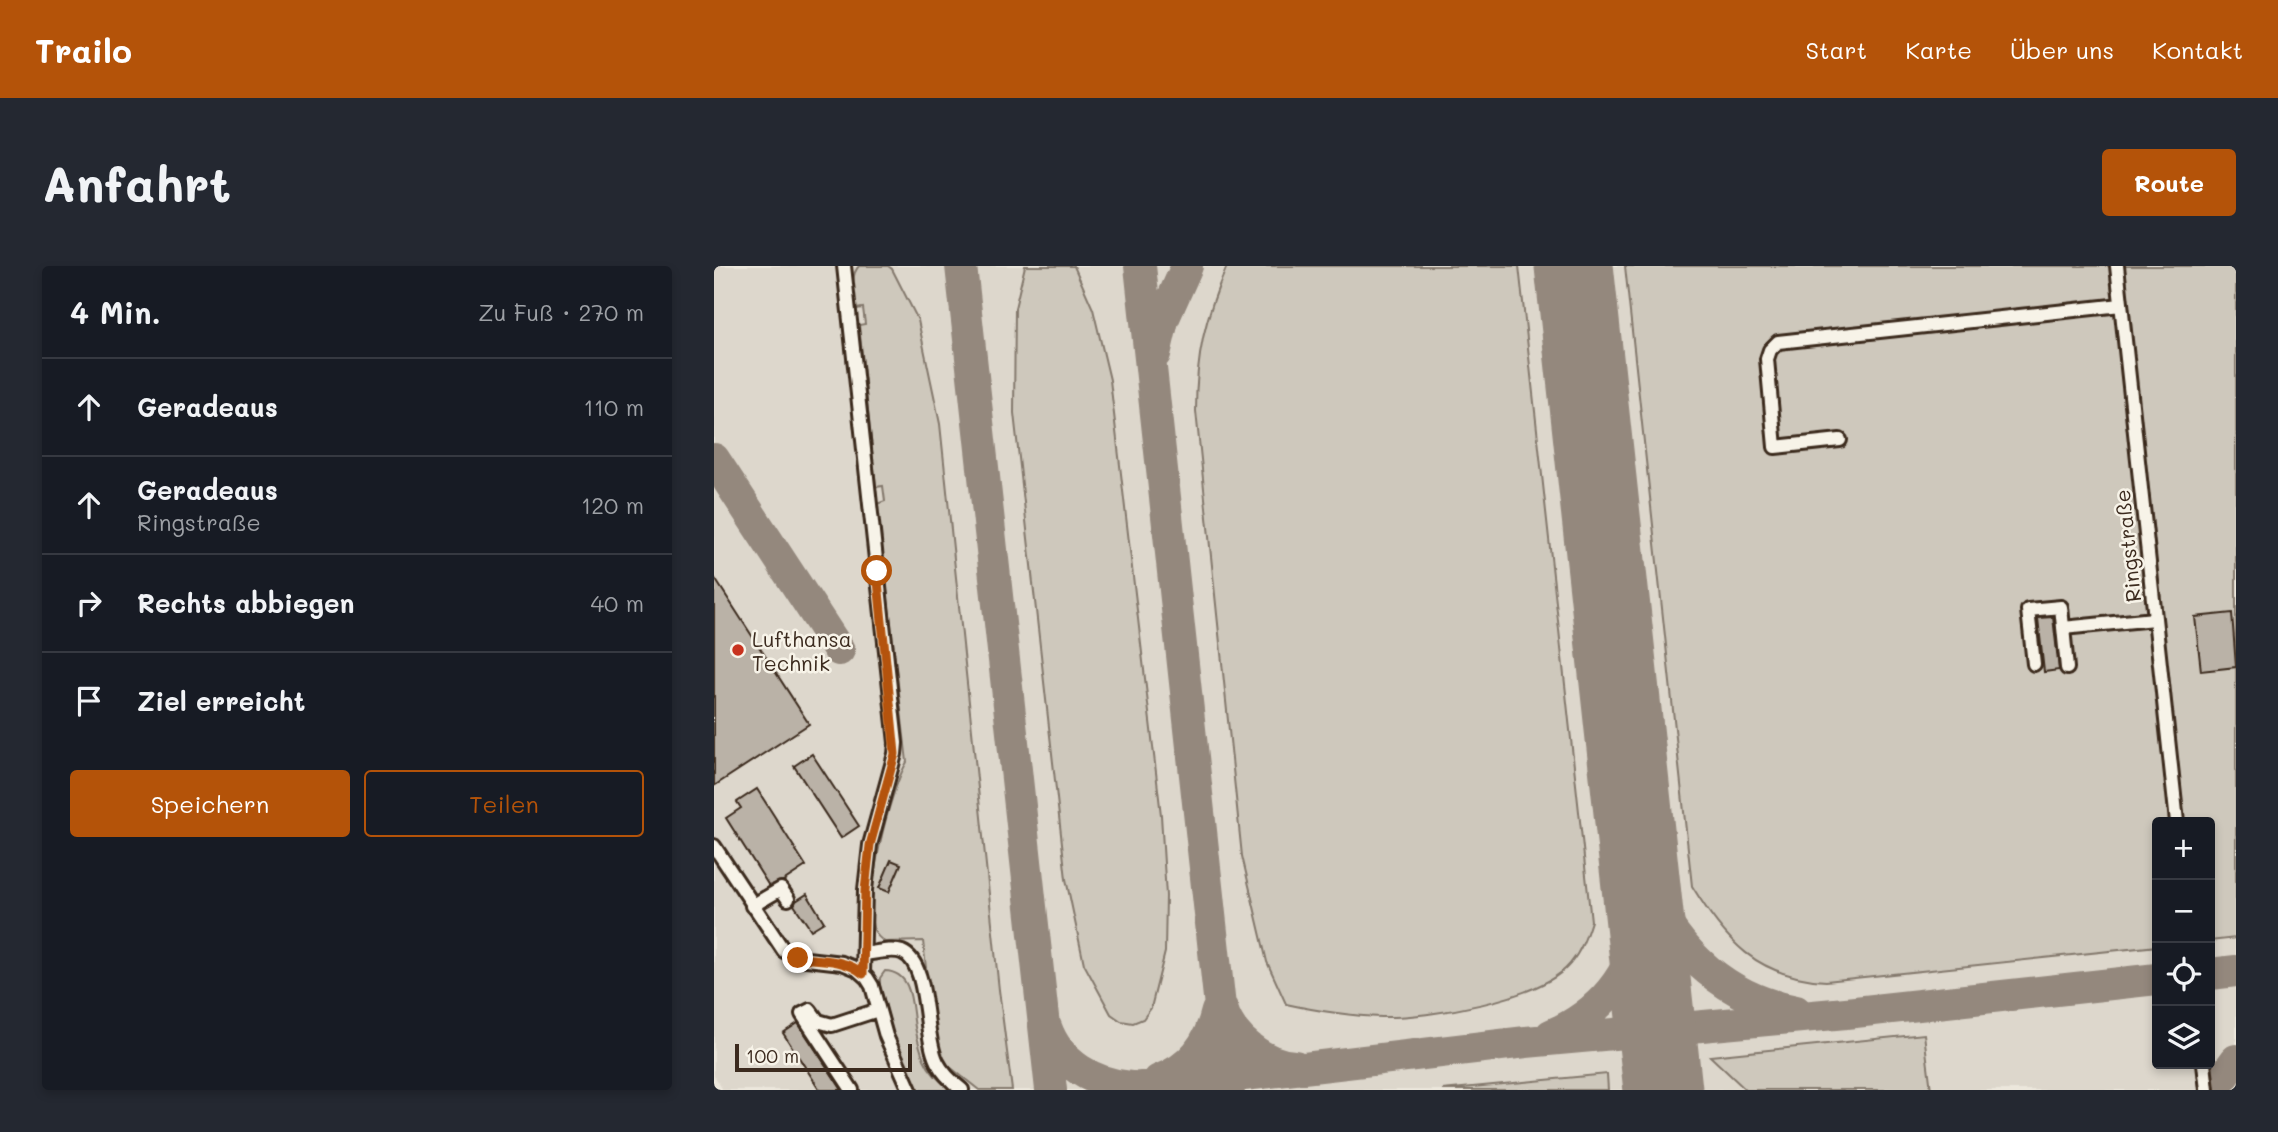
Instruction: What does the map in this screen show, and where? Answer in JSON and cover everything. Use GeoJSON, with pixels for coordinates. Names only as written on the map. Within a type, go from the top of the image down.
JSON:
{"type":"FeatureCollection","features":[{"type":"Feature","properties":{"kind":"lane"},"geometry":{"type":"LineString","coordinates":[[844,266],[896,743],[870,845],[865,890],[863,974]]}},
{"type":"Feature","properties":{"kind":"lane","name":"Ringstraße"},"geometry":{"type":"LineString","coordinates":[[2117,266],[2177,817]]}},
{"type":"Feature","properties":{"kind":"lane"},"geometry":{"type":"LineString","coordinates":[[1840,440],[1775,447],[1767,359],[1770,350],[1778,342],[2121,305]]}},
{"type":"Feature","properties":{"kind":"lane"},"geometry":{"type":"LineString","coordinates":[[2034,664],[2028,610],[2061,607],[2067,668]]}},
{"type":"Feature","properties":{"kind":"lane"},"geometry":{"type":"LineString","coordinates":[[2063,628],[2154,619]]}},
{"type":"Feature","properties":{"kind":"lane"},"geometry":{"type":"LineString","coordinates":[[714,846],[784,951],[798,958],[842,963],[863,974],[872,986],[886,1036],[910,1090]]}},
{"type":"Feature","properties":{"kind":"lane"},"geometry":{"type":"LineString","coordinates":[[752,906],[781,889],[788,899]]}},
{"type":"Feature","properties":{"kind":"lane"},"geometry":{"type":"LineString","coordinates":[[864,954],[895,951],[914,960],[922,980],[929,1043],[937,1063],[949,1080],[962,1090]]}},
{"type":"Feature","properties":{"kind":"lane"},"geometry":{"type":"LineString","coordinates":[[852,1090],[802,1014],[810,1010],[818,1021],[832,1025],[878,1010]]}},
{"type":"Feature","properties":{"kind":"lane"},"geometry":{"type":"LineString","coordinates":[[2205,1069],[2207,1090]]}},
{"type":"Feature","properties":{"kind":"shaded area"},"geometry":{"type":"Polygon","coordinates":[[[714,266],[2236,266],[2236,1090],[723,1090],[714,1075],[714,266]]]}},
{"type":"Feature","properties":{"kind":"shaded area"},"geometry":{"type":"Polygon","coordinates":[[[859,266],[888,266],[892,269],[918,320],[940,424],[999,990],[1012,1090],[979,1090],[945,1063],[934,1040],[923,941],[885,942],[875,932],[871,916],[875,871],[886,819],[907,762],[877,504],[885,501],[883,486],[876,487],[859,325],[865,324],[863,308],[856,309],[854,292],[853,280],[859,266]]]}},
{"type":"Feature","properties":{"kind":"shaded area"},"geometry":{"type":"Polygon","coordinates":[[[1025,266],[1074,266],[1093,309],[1110,380],[1161,815],[1166,896],[1165,952],[1151,1008],[1143,1019],[1133,1023],[1121,1021],[1111,1014],[1084,964],[1066,879],[1014,413],[1015,308],[1025,266]]]}},
{"type":"Feature","properties":{"kind":"shaded area"},"geometry":{"type":"Polygon","coordinates":[[[1227,266],[1519,266],[1591,921],[1583,944],[1570,964],[1555,977],[1534,988],[1454,1010],[1402,1016],[1358,1016],[1286,1004],[1267,962],[1242,856],[1196,411],[1203,337],[1227,266]]]}},
{"type":"Feature","properties":{"kind":"shaded area"},"geometry":{"type":"Polygon","coordinates":[[[1625,266],[2236,266],[2236,938],[2215,940],[2215,817],[2152,817],[2152,947],[1826,981],[1802,978],[1762,964],[1746,953],[1717,923],[1692,886],[1625,266]]]}},
{"type":"Feature","properties":{"kind":"shaded area"},"geometry":{"type":"Polygon","coordinates":[[[885,971],[901,977],[906,984],[924,1059],[936,1077],[952,1090],[910,1090],[886,1036],[893,1033],[880,986],[880,978],[885,971]]]}},
{"type":"Feature","properties":{"kind":"shaded area"},"geometry":{"type":"Polygon","coordinates":[[[1924,1034],[1931,1090],[1746,1090],[1710,1056],[1924,1034]]]}},
{"type":"Feature","properties":{"kind":"shaded area"},"geometry":{"type":"Polygon","coordinates":[[[1607,1074],[1608,1090],[1442,1090],[1607,1074]]]}},
{"type":"Feature","properties":{"kind":"building","name":"Lufthansa Technik"},"geometry":{"type":"Polygon","coordinates":[[[714,577],[809,724],[714,786],[714,577]]]}},
{"type":"Feature","properties":{"kind":"building"},"geometry":{"type":"Polygon","coordinates":[[[2232,613],[2236,667],[2201,671],[2195,617],[2232,613]]]}},
{"type":"Feature","properties":{"kind":"building"},"geometry":{"type":"Polygon","coordinates":[[[2053,617],[2059,670],[2044,672],[2038,618],[2053,617]]]}},
{"type":"Feature","properties":{"kind":"building"},"geometry":{"type":"Polygon","coordinates":[[[812,754],[859,826],[841,838],[794,766],[812,754]]]}},
{"type":"Feature","properties":{"kind":"building"},"geometry":{"type":"Polygon","coordinates":[[[757,789],[806,866],[783,881],[769,886],[726,818],[741,808],[737,802],[757,789]]]}},
{"type":"Feature","properties":{"kind":"building"},"geometry":{"type":"Polygon","coordinates":[[[891,860],[901,864],[889,892],[879,888],[891,860]]]}},
{"type":"Feature","properties":{"kind":"building"},"geometry":{"type":"Polygon","coordinates":[[[807,894],[824,922],[811,930],[794,905],[807,894]]]}},
{"type":"Feature","properties":{"kind":"building"},"geometry":{"type":"Polygon","coordinates":[[[798,1023],[842,1090],[820,1090],[783,1033],[798,1023]]]}},
{"type":"Feature","properties":{"kind":"taxiway"},"geometry":{"type":"LineString","coordinates":[[961,266],[1051,1090]]}},
{"type":"Feature","properties":{"kind":"taxiway"},"geometry":{"type":"LineString","coordinates":[[1140,266],[1229,1090]]}},
{"type":"Feature","properties":{"kind":"taxiway"},"geometry":{"type":"LineString","coordinates":[[1155,354],[1163,320],[1187,266]]}},
{"type":"Feature","properties":{"kind":"taxiway"},"geometry":{"type":"LineString","coordinates":[[714,459],[839,650]]}},
{"type":"Feature","properties":{"kind":"taxiway"},"geometry":{"type":"LineString","coordinates":[[1628,747],[1662,1059],[1674,1090]]}},
{"type":"Feature","properties":{"kind":"taxiway"},"geometry":{"type":"LineString","coordinates":[[1650,892],[1675,935],[1690,954],[1708,970],[1749,996],[1796,1011]]}},
{"type":"Feature","properties":{"kind":"taxiway"},"geometry":{"type":"LineString","coordinates":[[1551,1035],[1584,1016],[1611,990],[1630,959],[1640,922]]}},
{"type":"Feature","properties":{"kind":"taxiway"},"geometry":{"type":"LineString","coordinates":[[2215,973],[2236,971]]}},
{"type":"Feature","properties":{"kind":"taxiway"},"geometry":{"type":"LineString","coordinates":[[1116,1090],[1526,1042],[1846,1013],[2152,980]]}},
{"type":"Feature","properties":{"kind":"taxiway"},"geometry":{"type":"LineString","coordinates":[[1222,1008],[1232,1030],[1250,1048],[1272,1061],[1295,1066]]}},
{"type":"Feature","properties":{"kind":"taxiway"},"geometry":{"type":"LineString","coordinates":[[1159,1080],[1180,1069],[1197,1054],[1204,1045],[1217,1011]]}},
{"type":"Feature","properties":{"kind":"taxiway"},"geometry":{"type":"LineString","coordinates":[[1046,1027],[1060,1052],[1079,1070],[1104,1082],[1131,1087]]}},
{"type":"Feature","properties":{"kind":"taxiway"},"geometry":{"type":"LineString","coordinates":[[2214,1090],[2236,1060]]}},
{"type":"Feature","properties":{"kind":"runway"},"geometry":{"type":"LineString","coordinates":[[1574,266],[1663,1090]]}},
{"type":"Feature","properties":{"kind":"place","name":"Lufthansa Technik"},"geometry":{"type":"Point","coordinates":[738,650]}},
{"type":"Feature","properties":{"kind":"route"},"geometry":{"type":"LineString","coordinates":[[798,958],[842,963],[863,974],[865,890],[870,845],[896,743],[877,571]]}}]}
